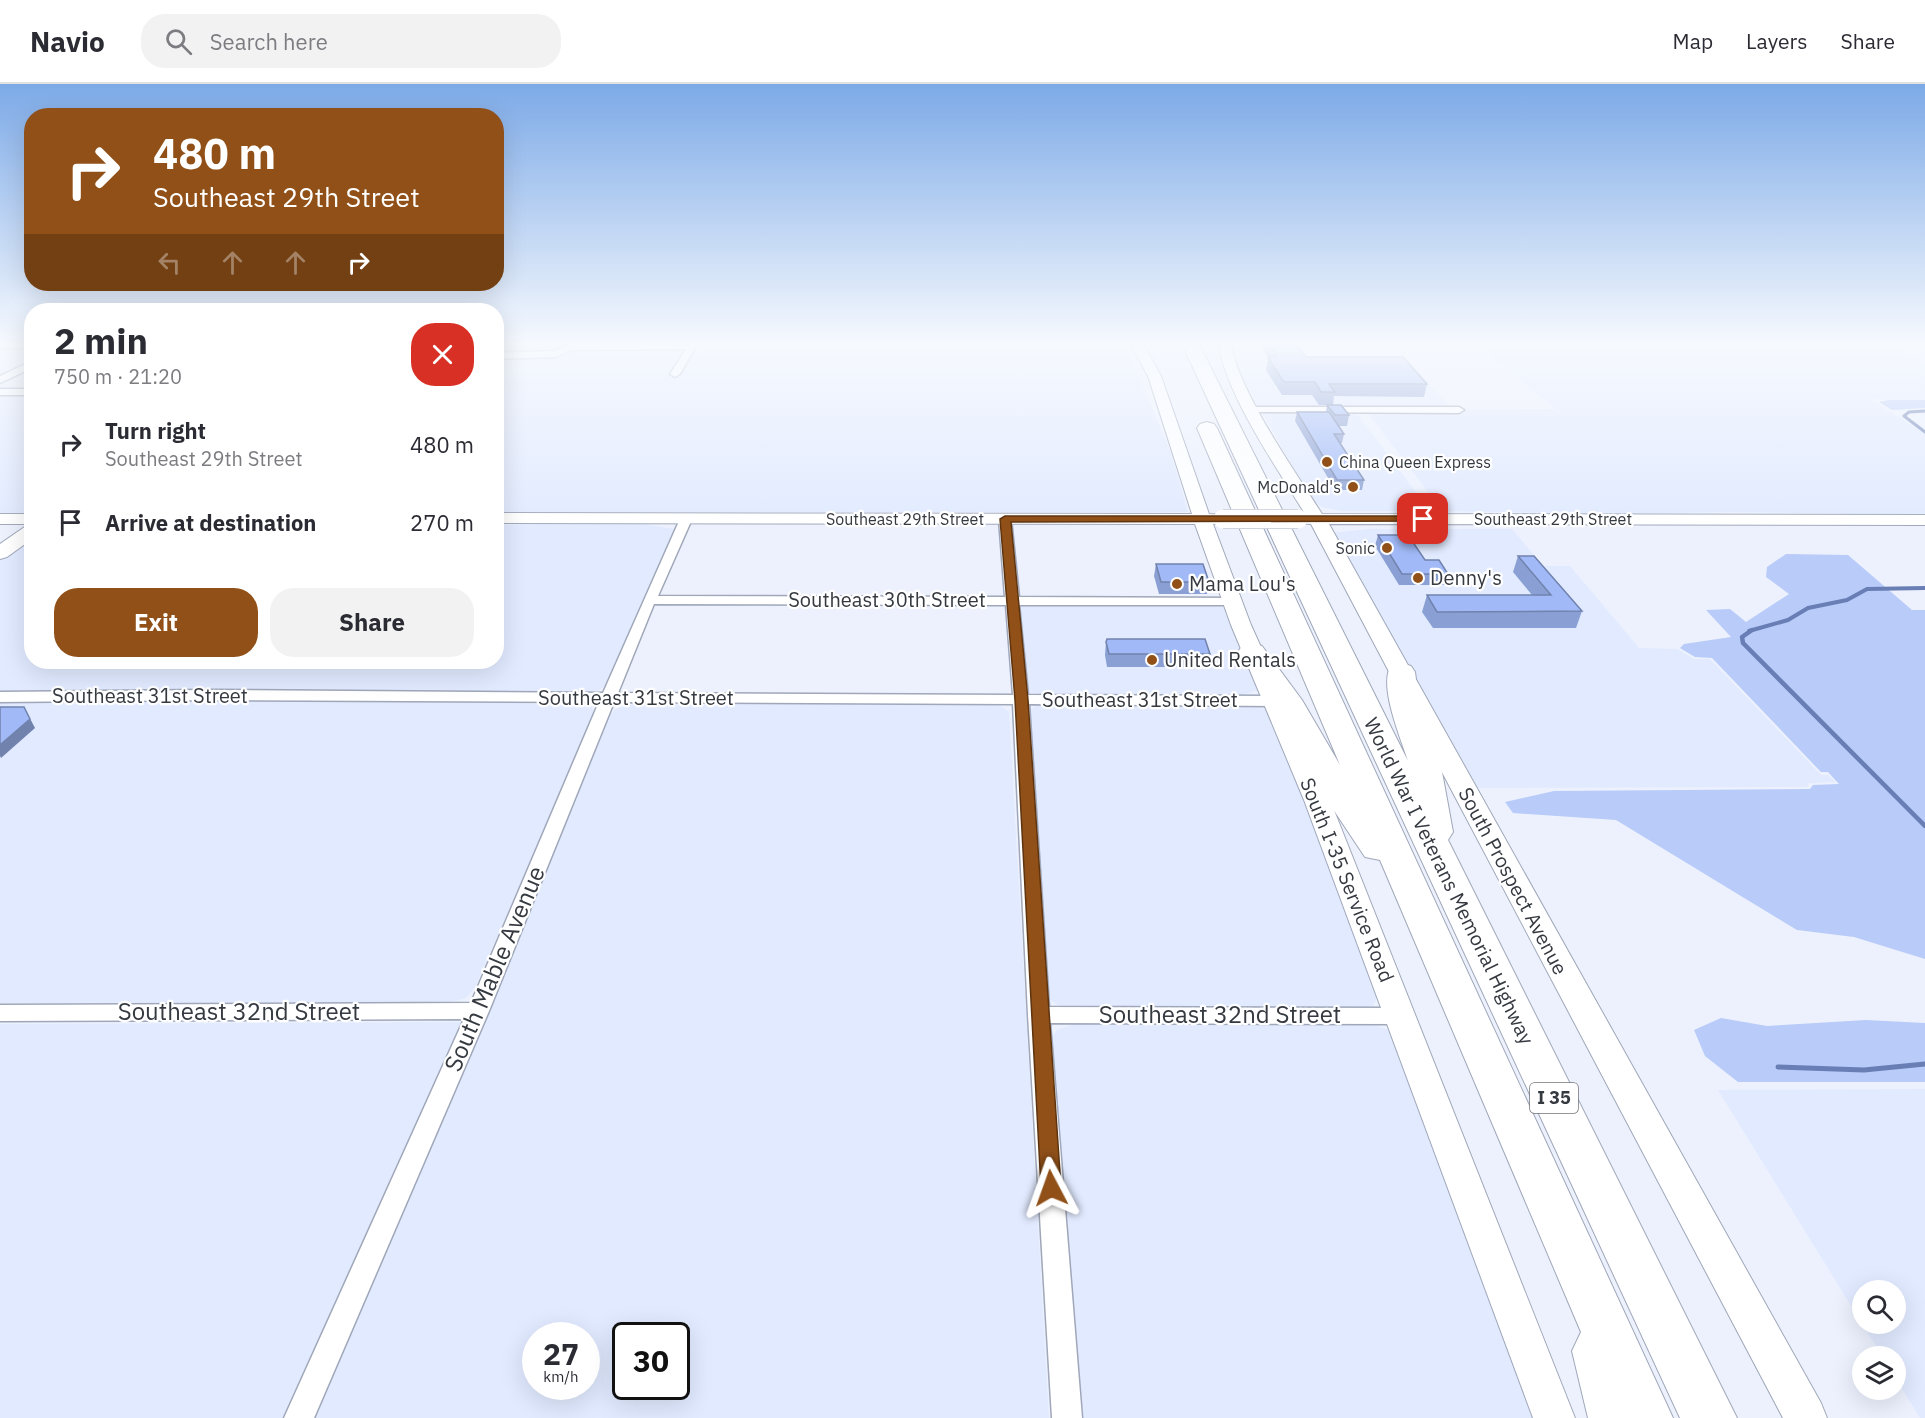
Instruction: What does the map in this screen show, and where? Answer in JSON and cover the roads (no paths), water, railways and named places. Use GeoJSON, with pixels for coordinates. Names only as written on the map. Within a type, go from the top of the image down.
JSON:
{"type":"FeatureCollection","features":[{"type":"Feature","properties":{"kind":"highway","name":"World War I Veterans Memorial Highway"},"geometry":{"type":"LineString","coordinates":[[1220,406],[1709,1418]]}},
{"type":"Feature","properties":{"kind":"highway","name":"World War I Veterans Memorial Highway"},"geometry":{"type":"LineString","coordinates":[[1199,409],[1645,1418]]}},
{"type":"Feature","properties":{"kind":"highway"},"geometry":{"type":"LineString","coordinates":[[1252,652],[1287,700],[1344,800],[1424,919]]}},
{"type":"Feature","properties":{"kind":"highway"},"geometry":{"type":"LineString","coordinates":[[1401,672],[1404,702],[1424,761],[1443,871]]}},
{"type":"Feature","properties":{"kind":"highway"},"geometry":{"type":"LineString","coordinates":[[1579,1268],[1616,1418]]}},
{"type":"Feature","properties":{"kind":"highway"},"geometry":{"type":"LineString","coordinates":[[1664,1326],[1727,1418]]}},
{"type":"Feature","properties":{"kind":"main road","name":"South I-35 Service Road"},"geometry":{"type":"LineString","coordinates":[[1166,406],[1182,450],[1202,519],[1252,652],[1317,800],[1554,1418]]}},
{"type":"Feature","properties":{"kind":"main road","name":"South Prospect Avenue"},"geometry":{"type":"LineString","coordinates":[[1250,406],[1308,519],[1401,672],[1806,1418]]}},
{"type":"Feature","properties":{"kind":"main road","name":"Southeast 29th Street"},"geometry":{"type":"LineString","coordinates":[[504,518],[1925,520]]}},
{"type":"Feature","properties":{"kind":"main road"},"geometry":{"type":"LineString","coordinates":[[0,519],[24,519]]}},
{"type":"Feature","properties":{"kind":"main road"},"geometry":{"type":"LineString","coordinates":[[0,553],[24,536]]}},
{"type":"Feature","properties":{"kind":"street"},"geometry":{"type":"LineString","coordinates":[[1252,410],[1459,410]]}},
{"type":"Feature","properties":{"kind":"street","name":"South Mable Avenue"},"geometry":{"type":"LineString","coordinates":[[299,1418],[478,1011],[649,600],[686,519]]}},
{"type":"Feature","properties":{"kind":"street"},"geometry":{"type":"LineString","coordinates":[[1005,519],[1021,700],[1039,1015],[1067,1418]]}},
{"type":"Feature","properties":{"kind":"street","name":"Southeast 30th Street"},"geometry":{"type":"LineString","coordinates":[[649,600],[1233,601]]}},
{"type":"Feature","properties":{"kind":"street","name":"Southeast 31st Street"},"geometry":{"type":"LineString","coordinates":[[0,697],[207,695],[1272,701]]}},
{"type":"Feature","properties":{"kind":"street","name":"Southeast 32nd Street"},"geometry":{"type":"LineString","coordinates":[[0,1013],[478,1011]]}},
{"type":"Feature","properties":{"kind":"street","name":"Southeast 32nd Street"},"geometry":{"type":"LineString","coordinates":[[1039,1015],[1401,1016]]}},
{"type":"Feature","properties":{"kind":"waterway"},"geometry":{"type":"LineString","coordinates":[[1925,411],[1909,412],[1904,416],[1925,432]]}},
{"type":"Feature","properties":{"kind":"waterway"},"geometry":{"type":"LineString","coordinates":[[1752,630],[1788,620],[1808,608],[1847,600],[1867,589],[1925,588]]}},
{"type":"Feature","properties":{"kind":"waterway"},"geometry":{"type":"LineString","coordinates":[[1752,630],[1742,637],[1743,643],[1925,826]]}},
{"type":"Feature","properties":{"kind":"waterway"},"geometry":{"type":"LineString","coordinates":[[1778,1067],[1864,1070],[1925,1064]]}},
{"type":"Feature","properties":{"kind":"place","name":"China Queen Express"},"geometry":{"type":"Point","coordinates":[1327,462]}},
{"type":"Feature","properties":{"kind":"place","name":"McDonald's"},"geometry":{"type":"Point","coordinates":[1353,487]}},
{"type":"Feature","properties":{"kind":"place","name":"Sonic"},"geometry":{"type":"Point","coordinates":[1387,548]}},
{"type":"Feature","properties":{"kind":"place","name":"Denny's"},"geometry":{"type":"Point","coordinates":[1418,578]}},
{"type":"Feature","properties":{"kind":"place","name":"Mama Lou's"},"geometry":{"type":"Point","coordinates":[1177,584]}},
{"type":"Feature","properties":{"kind":"place","name":"United Rentals"},"geometry":{"type":"Point","coordinates":[1152,660]}}]}
